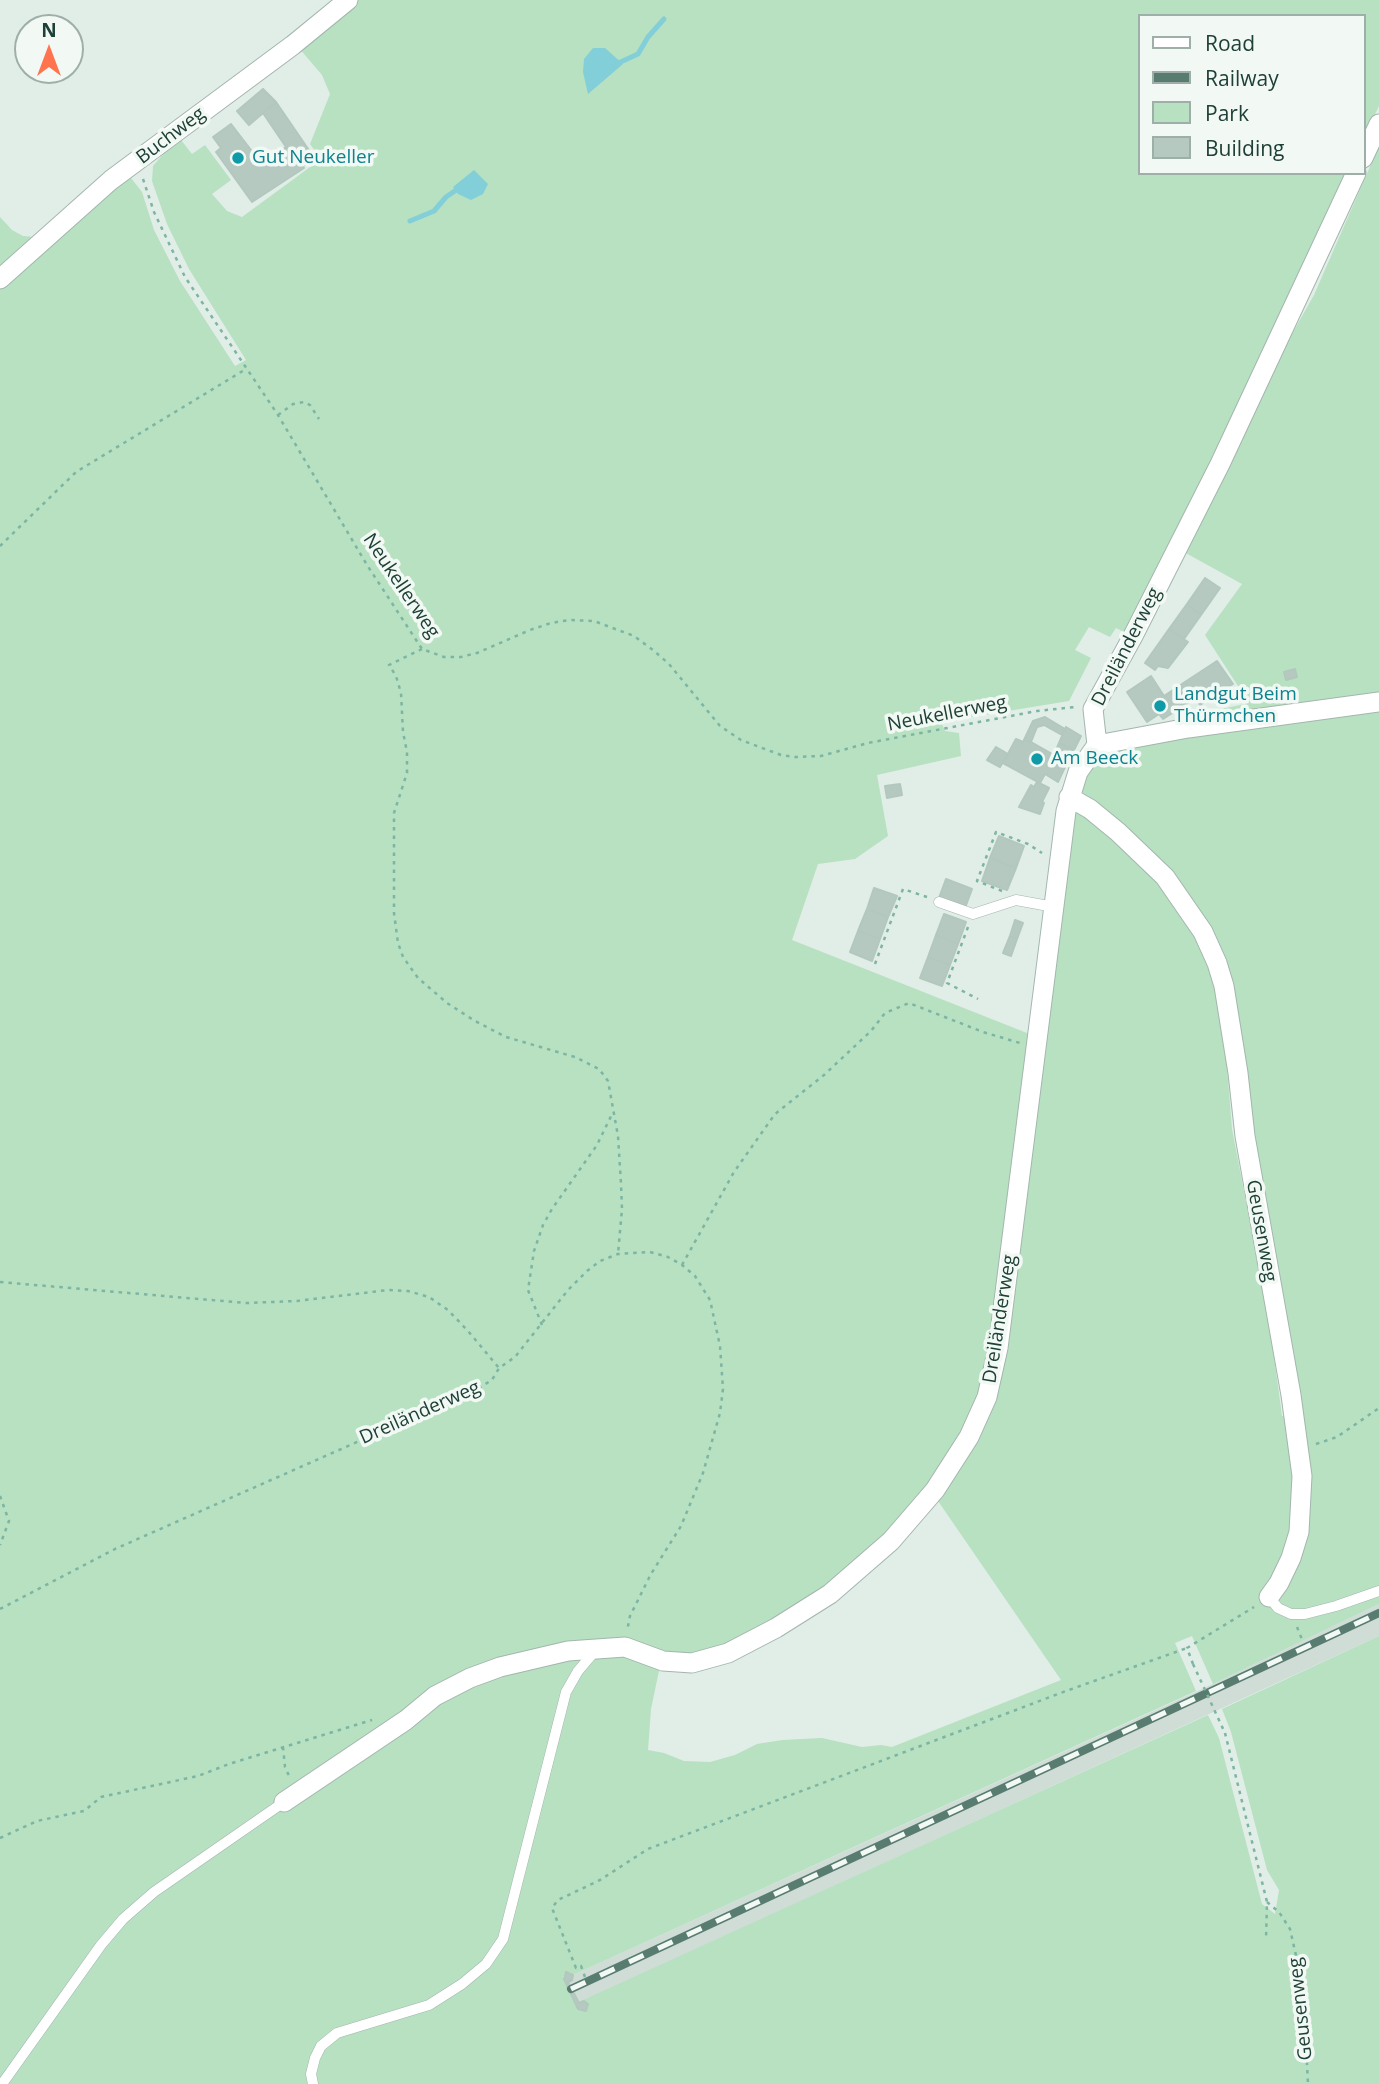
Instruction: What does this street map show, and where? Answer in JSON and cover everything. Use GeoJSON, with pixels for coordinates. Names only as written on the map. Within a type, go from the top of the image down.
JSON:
{"type":"FeatureCollection","features":[{"type":"Feature","properties":{"kind":"street","name":"Buchweg"},"geometry":{"type":"LineString","coordinates":[[0,279],[111,180],[348,0]]}},
{"type":"Feature","properties":{"kind":"street"},"geometry":{"type":"LineString","coordinates":[[1365,154],[1379,124]]}},
{"type":"Feature","properties":{"kind":"street","name":"Dreiländerweg"},"geometry":{"type":"LineString","coordinates":[[625,1647],[663,1661],[692,1663],[728,1653],[775,1628],[830,1594],[891,1541],[934,1490],[969,1437],[988,1397],[998,1348],[1069,797],[1078,772],[1097,745],[1093,709],[1122,658],[1220,464],[1355,175]]}},
{"type":"Feature","properties":{"kind":"street"},"geometry":{"type":"LineString","coordinates":[[1097,745],[1188,728],[1379,702]]}},
{"type":"Feature","properties":{"kind":"street","name":"Geusenweg"},"geometry":{"type":"LineString","coordinates":[[1069,797],[1090,809],[1118,831],[1165,877],[1203,932],[1217,962],[1224,986],[1245,1136],[1291,1395],[1302,1476],[1298,1532],[1291,1558],[1269,1597]]}},
{"type":"Feature","properties":{"kind":"street"},"geometry":{"type":"LineString","coordinates":[[284,1802],[406,1720],[435,1696],[470,1678],[534,1658],[568,1651],[625,1647]]}},
{"type":"Feature","properties":{"kind":"lane"},"geometry":{"type":"LineString","coordinates":[[939,902],[973,914],[1016,900],[1054,907]]}},
{"type":"Feature","properties":{"kind":"lane"},"geometry":{"type":"LineString","coordinates":[[1269,1597],[1284,1611],[1305,1614],[1379,1591]]}},
{"type":"Feature","properties":{"kind":"lane"},"geometry":{"type":"LineString","coordinates":[[313,2084],[314,2058],[321,2046],[337,2033],[429,2005],[462,1984],[486,1964],[503,1939],[566,1692],[578,1671],[596,1650]]}},
{"type":"Feature","properties":{"kind":"lane"},"geometry":{"type":"LineString","coordinates":[[2,2084],[101,1945],[123,1919],[154,1892],[284,1802]]}},
{"type":"Feature","properties":{"kind":"path","name":"Neukellerweg"},"geometry":{"type":"LineString","coordinates":[[138,162],[154,212],[185,277],[278,415],[367,565],[422,649],[444,657],[461,657],[551,623],[569,620],[594,621],[634,636],[669,664],[720,726],[741,740],[781,755],[796,757],[821,756],[868,743],[1037,711],[1065,707],[1093,709]]}},
{"type":"Feature","properties":{"kind":"path"},"geometry":{"type":"LineString","coordinates":[[0,546],[76,471],[246,369]]}},
{"type":"Feature","properties":{"kind":"path"},"geometry":{"type":"LineString","coordinates":[[278,415],[293,404],[304,402],[310,405],[319,419]]}},
{"type":"Feature","properties":{"kind":"path"},"geometry":{"type":"LineString","coordinates":[[422,649],[389,665],[396,676],[401,693],[407,751],[407,772],[393,824],[394,913],[398,943],[403,957],[418,978],[447,1003],[506,1037],[575,1057],[599,1069],[608,1081],[614,1110],[622,1197],[618,1254]]}},
{"type":"Feature","properties":{"kind":"path"},"geometry":{"type":"LineString","coordinates":[[1016,900],[1011,894],[977,881],[996,832],[1028,844],[1045,855],[1060,858]]}},
{"type":"Feature","properties":{"kind":"path"},"geometry":{"type":"LineString","coordinates":[[875,964],[903,889],[939,902]]}},
{"type":"Feature","properties":{"kind":"path"},"geometry":{"type":"LineString","coordinates":[[973,914],[947,983],[978,999]]}},
{"type":"Feature","properties":{"kind":"path"},"geometry":{"type":"LineString","coordinates":[[682,1265],[734,1172],[775,1114],[824,1075],[871,1031],[885,1013],[909,1003],[984,1032],[1037,1048]]}},
{"type":"Feature","properties":{"kind":"path"},"geometry":{"type":"LineString","coordinates":[[542,1325],[528,1290],[528,1277],[539,1238],[552,1209],[597,1145],[614,1110]]}},
{"type":"Feature","properties":{"kind":"path","name":"Dreiländerweg"},"geometry":{"type":"LineString","coordinates":[[0,1609],[115,1549],[452,1402],[492,1380],[499,1368],[515,1357],[579,1278],[600,1261],[618,1254],[650,1252],[668,1257],[682,1265],[695,1276],[710,1300],[717,1322],[723,1369],[720,1413],[703,1473],[690,1505],[630,1616],[625,1647]]}},
{"type":"Feature","properties":{"kind":"path"},"geometry":{"type":"LineString","coordinates":[[0,1282],[246,1303],[298,1301],[388,1290],[408,1291],[429,1297],[448,1310],[499,1368]]}},
{"type":"Feature","properties":{"kind":"path"},"geometry":{"type":"LineString","coordinates":[[1326,1442],[1379,1408]]}},
{"type":"Feature","properties":{"kind":"path"},"geometry":{"type":"LineString","coordinates":[[0,1496],[9,1521],[0,1545]]}},
{"type":"Feature","properties":{"kind":"path"},"geometry":{"type":"LineString","coordinates":[[585,1977],[581,1966],[576,1968],[552,1908],[558,1900],[600,1881],[648,1849],[1187,1648],[1269,1597]]}},
{"type":"Feature","properties":{"kind":"path"},"geometry":{"type":"LineString","coordinates":[[1187,1648],[1225,1733],[1267,1902],[1266,1939]]}},
{"type":"Feature","properties":{"kind":"path"},"geometry":{"type":"LineString","coordinates":[[0,1838],[37,1822],[83,1811],[101,1797],[198,1776],[373,1720]]}},
{"type":"Feature","properties":{"kind":"path"},"geometry":{"type":"LineString","coordinates":[[283,1747],[285,1767],[290,1778],[301,1790]]}},
{"type":"Feature","properties":{"kind":"path","name":"Geusenweg"},"geometry":{"type":"LineString","coordinates":[[1267,1902],[1279,1912],[1290,1929],[1303,1986],[1308,2084]]}},
{"type":"Feature","properties":{"kind":"shaded area"},"geometry":{"type":"Polygon","coordinates":[[[1379,1604],[1379,1636],[579,2003],[568,1982],[573,1975],[1213,1684],[1379,1604]]]}},
{"type":"Feature","properties":{"kind":"green space"},"geometry":{"type":"Polygon","coordinates":[[[355,0],[1379,0],[1379,106],[1365,135],[1365,14],[1138,14],[1138,175],[1346,175],[1128,634],[1116,628],[1110,637],[1089,627],[1075,650],[1091,658],[1069,701],[941,722],[945,731],[959,733],[961,756],[877,775],[888,836],[855,859],[818,864],[792,940],[1032,1035],[1024,1107],[980,1397],[965,1435],[930,1487],[886,1538],[827,1589],[727,1648],[694,1658],[658,1655],[638,1646],[630,1658],[660,1666],[651,1709],[648,1750],[684,1761],[710,1762],[735,1755],[757,1744],[782,1740],[822,1738],[862,1747],[892,1747],[1061,1680],[938,1501],[978,1438],[994,1400],[1006,1351],[1047,1036],[1071,812],[1081,811],[1119,838],[1166,887],[1199,936],[1217,976],[1232,1129],[1270,1327],[1282,1416],[1299,1416],[1247,1127],[1238,1026],[1225,971],[1206,930],[1172,881],[1128,829],[1085,797],[1082,791],[1086,771],[1096,759],[1152,740],[1249,727],[1249,716],[1154,730],[1181,718],[1249,703],[1205,635],[1242,584],[1182,551],[1252,405],[1314,295],[1379,146],[1379,1588],[1335,1604],[1299,1611],[1303,1618],[1379,1594],[1379,1604],[1213,1684],[1192,1636],[1175,1643],[1196,1691],[573,1975],[566,1972],[563,1977],[579,2003],[578,2009],[586,2011],[588,2004],[581,2001],[1208,1715],[1219,1738],[1262,1904],[1275,1914],[1279,1890],[1267,1870],[1231,1732],[1222,1709],[1379,1636],[1379,2084],[0,2084],[0,289],[121,181],[131,178],[142,192],[154,230],[180,281],[235,366],[246,360],[189,269],[167,224],[152,181],[153,166],[181,140],[192,154],[205,145],[231,180],[212,194],[227,211],[242,217],[321,159],[310,144],[330,94],[322,75],[299,48],[355,0]]]}},
{"type":"Feature","properties":{"kind":"green space"},"geometry":{"type":"Polygon","coordinates":[[[0,217],[12,230],[23,236],[36,237],[0,267],[0,217]]]}},
{"type":"Feature","properties":{"kind":"water"},"geometry":{"type":"Polygon","coordinates":[[[593,48],[605,48],[623,64],[588,94],[583,72],[584,59],[593,48]]]}},
{"type":"Feature","properties":{"kind":"water"},"geometry":{"type":"Polygon","coordinates":[[[474,170],[488,184],[483,194],[471,200],[458,194],[453,187],[474,170]]]}},
{"type":"Feature","properties":{"kind":"building"},"geometry":{"type":"Polygon","coordinates":[[[263,89],[276,102],[249,125],[237,111],[263,89]]]}},
{"type":"Feature","properties":{"kind":"building"},"geometry":{"type":"Polygon","coordinates":[[[276,102],[315,159],[303,166],[286,147],[263,113],[276,102]]]}},
{"type":"Feature","properties":{"kind":"building","name":"Gut Neukeller"},"geometry":{"type":"Polygon","coordinates":[[[231,124],[261,163],[286,147],[304,168],[252,202],[216,152],[221,148],[213,137],[231,124]]]}},
{"type":"Feature","properties":{"kind":"building"},"geometry":{"type":"Polygon","coordinates":[[[1205,578],[1220,588],[1201,615],[1187,604],[1205,578]]]}},
{"type":"Feature","properties":{"kind":"building"},"geometry":{"type":"Polygon","coordinates":[[[1187,604],[1201,615],[1184,639],[1169,629],[1187,604]]]}},
{"type":"Feature","properties":{"kind":"building"},"geometry":{"type":"Polygon","coordinates":[[[1169,629],[1188,642],[1168,668],[1158,666],[1155,670],[1145,663],[1169,629]]]}},
{"type":"Feature","properties":{"kind":"building"},"geometry":{"type":"Polygon","coordinates":[[[1217,661],[1233,684],[1200,705],[1185,682],[1217,661]]]}},
{"type":"Feature","properties":{"kind":"building"},"geometry":{"type":"Polygon","coordinates":[[[1295,669],[1297,677],[1286,680],[1284,672],[1295,669]]]}},
{"type":"Feature","properties":{"kind":"building","name":"Landgut Beim Thürmchen"},"geometry":{"type":"Polygon","coordinates":[[[1151,676],[1164,696],[1185,682],[1196,698],[1163,719],[1159,714],[1147,722],[1127,692],[1151,676]]]}},
{"type":"Feature","properties":{"kind":"building"},"geometry":{"type":"Polygon","coordinates":[[[1045,717],[1065,729],[1062,735],[1044,725],[1037,727],[1031,742],[1024,740],[1033,721],[1045,717]]]}},
{"type":"Feature","properties":{"kind":"building"},"geometry":{"type":"Polygon","coordinates":[[[1066,727],[1081,736],[1074,750],[1059,743],[1066,727]]]}},
{"type":"Feature","properties":{"kind":"building","name":"Am Beeck"},"geometry":{"type":"Polygon","coordinates":[[[1016,739],[1031,742],[1054,755],[1059,743],[1073,750],[1058,782],[1045,774],[1040,783],[1003,763],[1016,739]]]}},
{"type":"Feature","properties":{"kind":"building"},"geometry":{"type":"Polygon","coordinates":[[[996,747],[1008,754],[1000,767],[987,760],[996,747]]]}},
{"type":"Feature","properties":{"kind":"building"},"geometry":{"type":"Polygon","coordinates":[[[1037,782],[1049,788],[1040,814],[1019,807],[1031,785],[1034,787],[1037,782]]]}},
{"type":"Feature","properties":{"kind":"building"},"geometry":{"type":"Polygon","coordinates":[[[900,784],[902,795],[887,798],[885,786],[900,784]]]}},
{"type":"Feature","properties":{"kind":"building"},"geometry":{"type":"Polygon","coordinates":[[[999,836],[1024,846],[1016,868],[990,858],[999,836]]]}},
{"type":"Feature","properties":{"kind":"building"},"geometry":{"type":"Polygon","coordinates":[[[990,858],[1016,868],[1007,890],[982,881],[990,858]]]}},
{"type":"Feature","properties":{"kind":"building"},"geometry":{"type":"Polygon","coordinates":[[[946,879],[972,889],[965,908],[939,898],[946,879]]]}},
{"type":"Feature","properties":{"kind":"building"},"geometry":{"type":"Polygon","coordinates":[[[874,888],[897,896],[888,917],[867,909],[874,888]]]}},
{"type":"Feature","properties":{"kind":"building"},"geometry":{"type":"Polygon","coordinates":[[[867,909],[888,917],[880,939],[858,931],[867,909]]]}},
{"type":"Feature","properties":{"kind":"building"},"geometry":{"type":"Polygon","coordinates":[[[944,914],[966,922],[958,944],[936,935],[944,914]]]}},
{"type":"Feature","properties":{"kind":"building"},"geometry":{"type":"Polygon","coordinates":[[[1015,920],[1023,923],[1017,939],[1010,936],[1015,920]]]}},
{"type":"Feature","properties":{"kind":"building"},"geometry":{"type":"Polygon","coordinates":[[[858,931],[880,939],[872,961],[850,952],[858,931]]]}},
{"type":"Feature","properties":{"kind":"building"},"geometry":{"type":"Polygon","coordinates":[[[936,935],[958,944],[950,965],[928,957],[936,935]]]}},
{"type":"Feature","properties":{"kind":"building"},"geometry":{"type":"Polygon","coordinates":[[[1010,936],[1017,939],[1011,956],[1003,953],[1010,936]]]}},
{"type":"Feature","properties":{"kind":"building"},"geometry":{"type":"Polygon","coordinates":[[[928,957],[950,965],[942,986],[920,978],[928,957]]]}},
{"type":"Feature","properties":{"kind":"building"},"geometry":{"type":"Polygon","coordinates":[[[566,1972],[573,1975],[568,1982],[579,2003],[584,2001],[588,2004],[586,2011],[578,2009],[564,1979],[566,1972]]]}},
{"type":"Feature","properties":{"kind":"waterway"},"geometry":{"type":"LineString","coordinates":[[614,65],[638,54],[648,37],[664,19]]}},
{"type":"Feature","properties":{"kind":"waterway"},"geometry":{"type":"LineString","coordinates":[[410,221],[434,211],[446,197],[459,188]]}},
{"type":"Feature","properties":{"kind":"railway"},"geometry":{"type":"LineString","coordinates":[[571,1989],[1379,1613]]}},
{"type":"Feature","properties":{"kind":"place","name":"Gut Neukeller"},"geometry":{"type":"Point","coordinates":[238,158]}},
{"type":"Feature","properties":{"kind":"place","name":"Landgut Beim Thürmchen"},"geometry":{"type":"Point","coordinates":[1160,706]}},
{"type":"Feature","properties":{"kind":"place","name":"Am Beeck"},"geometry":{"type":"Point","coordinates":[1037,759]}}]}
